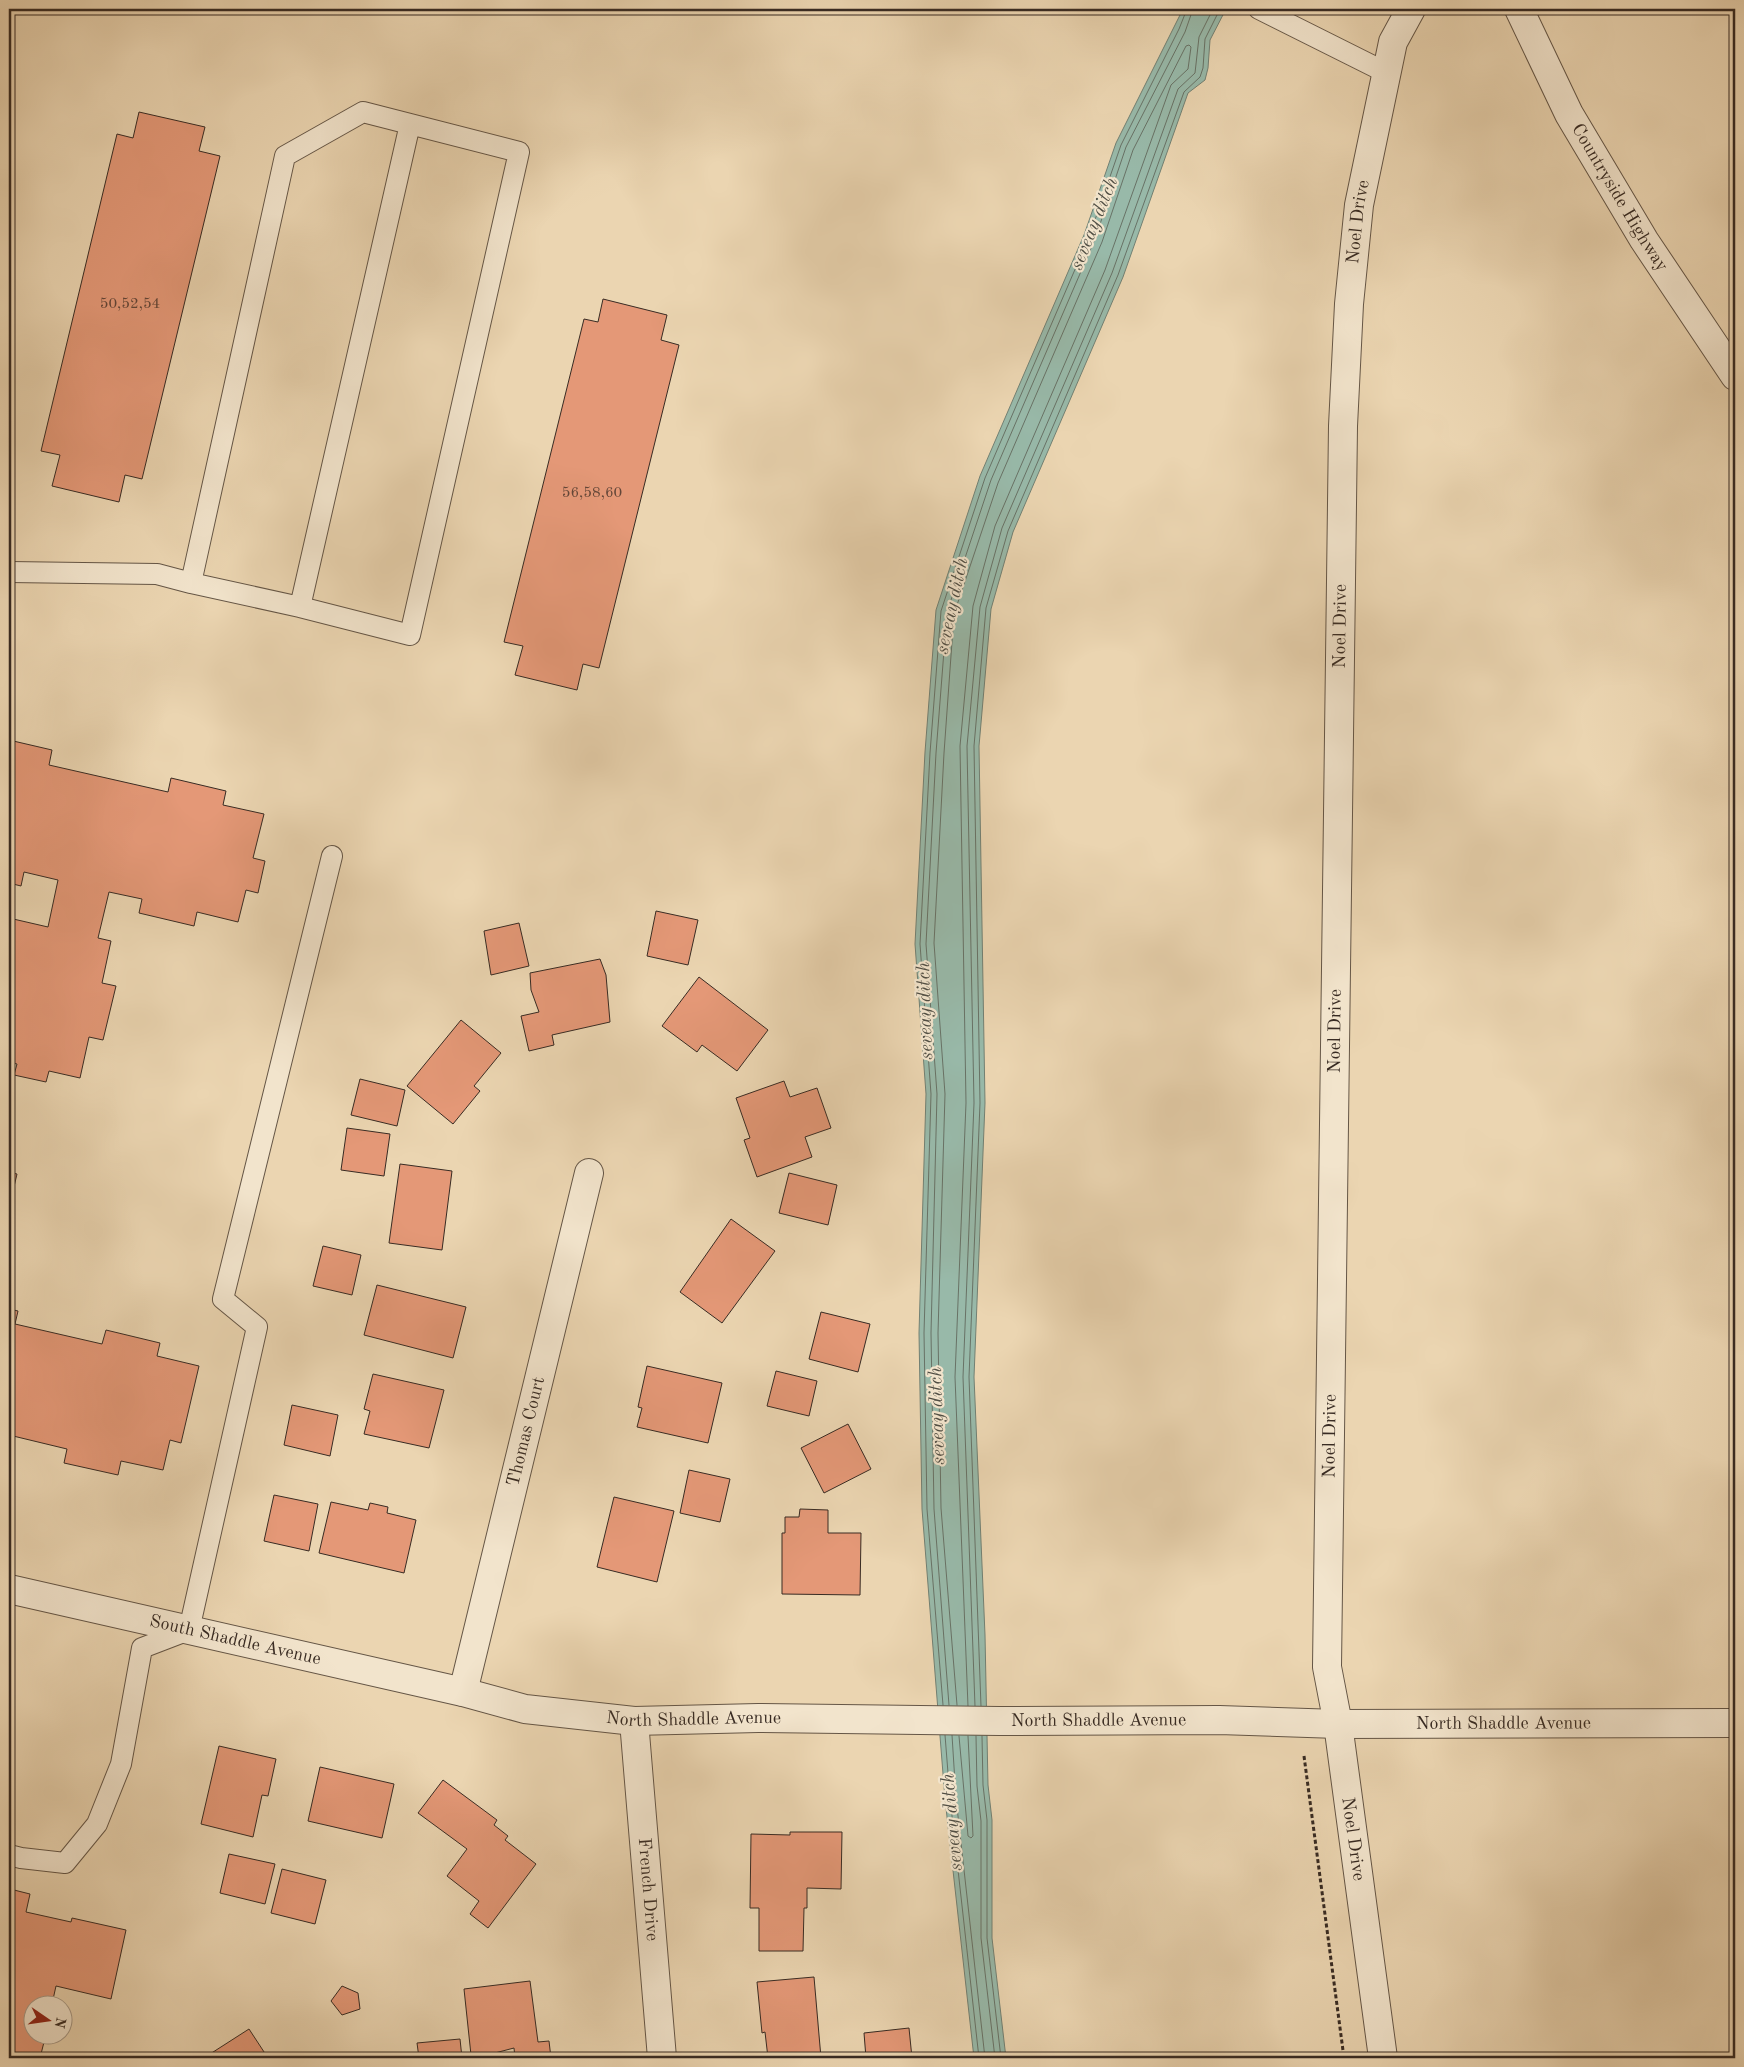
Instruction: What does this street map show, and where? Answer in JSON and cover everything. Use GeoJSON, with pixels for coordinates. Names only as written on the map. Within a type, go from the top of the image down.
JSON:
{"type":"FeatureCollection","features":[{"type":"Feature","properties":{"kind":"street","name":"Noel Drive"},"geometry":{"type":"LineString","coordinates":[[1383,2058],[1338,1724],[1327,1666],[1344,426],[1349,304],[1359,205],[1393,42],[1411,9]]}},
{"type":"Feature","properties":{"kind":"street","name":"Countryside Highway"},"geometry":{"type":"LineString","coordinates":[[1519,9],[1574,122],[1644,240],[1735,376]]}},
{"type":"Feature","properties":{"kind":"street","name":"Thomas Court"},"geometry":{"type":"LineString","coordinates":[[463,1692],[589,1173]]}},
{"type":"Feature","properties":{"kind":"street","name":"South Shaddle Avenue"},"geometry":{"type":"LineString","coordinates":[[9,1589],[463,1692]]}},
{"type":"Feature","properties":{"kind":"street","name":"North Shaddle Avenue"},"geometry":{"type":"LineString","coordinates":[[463,1692],[525,1709],[634,1721],[758,1718],[999,1721],[1219,1720],[1338,1724],[1735,1723]]}},
{"type":"Feature","properties":{"kind":"street","name":"French Drive"},"geometry":{"type":"LineString","coordinates":[[634,1721],[662,2058]]}},
{"type":"Feature","properties":{"kind":"lane"},"geometry":{"type":"LineString","coordinates":[[1261,10],[1387,73]]}},
{"type":"Feature","properties":{"kind":"lane"},"geometry":{"type":"LineString","coordinates":[[9,572],[157,574],[191,583],[300,607],[410,635],[519,152],[363,112],[285,156],[191,583]]}},
{"type":"Feature","properties":{"kind":"lane"},"geometry":{"type":"LineString","coordinates":[[300,607],[410,124]]}},
{"type":"Feature","properties":{"kind":"lane"},"geometry":{"type":"LineString","coordinates":[[9,1855],[65,1863],[97,1824],[122,1764],[142,1648],[189,1630],[257,1327],[223,1299],[332,856]]}},
{"type":"Feature","properties":{"kind":"path"},"geometry":{"type":"LineString","coordinates":[[1299,1723],[1344,2058]]}},
{"type":"Feature","properties":{"kind":"water","name":"seveay ditch"},"geometry":{"type":"Polygon","coordinates":[[[1183,9],[1226,9],[1210,40],[1205,80],[1188,93],[1123,277],[1013,532],[991,609],[979,746],[985,1103],[974,1377],[985,1635],[988,1785],[992,1820],[992,1938],[1006,2058],[974,2058],[945,1799],[922,1509],[919,1333],[926,1094],[915,944],[925,752],[936,610],[980,476],[1084,235],[1116,143],[1183,9]]]}},
{"type":"Feature","properties":{"kind":"building"},"geometry":{"type":"Polygon","coordinates":[[[139,112],[205,127],[199,151],[220,156],[142,479],[125,475],[119,502],[52,486],[60,455],[41,451],[117,134],[133,138],[139,112]]]}},
{"type":"Feature","properties":{"kind":"building"},"geometry":{"type":"Polygon","coordinates":[[[603,299],[667,315],[661,340],[679,345],[599,668],[583,664],[577,690],[515,675],[523,646],[504,642],[584,319],[598,322],[603,299]]]}},
{"type":"Feature","properties":{"kind":"building"},"geometry":{"type":"Polygon","coordinates":[[[9,740],[52,750],[49,765],[168,792],[171,778],[226,791],[223,805],[264,814],[253,858],[265,861],[258,893],[246,890],[238,922],[197,912],[194,926],[139,913],[142,899],[109,892],[98,938],[111,941],[102,983],[116,986],[103,1040],[89,1037],[80,1078],[49,1071],[46,1082],[14,1075],[17,1064],[9,1062],[9,918],[48,927],[58,880],[24,872],[21,886],[9,883],[9,740]]]}},
{"type":"Feature","properties":{"kind":"building"},"geometry":{"type":"Polygon","coordinates":[[[656,911],[698,920],[688,965],[647,956],[656,911]]]}},
{"type":"Feature","properties":{"kind":"building"},"geometry":{"type":"Polygon","coordinates":[[[519,923],[529,966],[491,975],[484,931],[519,923]]]}},
{"type":"Feature","properties":{"kind":"building"},"geometry":{"type":"Polygon","coordinates":[[[600,959],[606,975],[610,1022],[552,1035],[554,1045],[529,1051],[521,1016],[539,1012],[531,990],[530,973],[600,959]]]}},
{"type":"Feature","properties":{"kind":"building"},"geometry":{"type":"Polygon","coordinates":[[[699,977],[768,1030],[737,1071],[702,1045],[697,1052],[662,1026],[699,977]]]}},
{"type":"Feature","properties":{"kind":"building"},"geometry":{"type":"Polygon","coordinates":[[[461,1020],[501,1053],[474,1086],[480,1091],[453,1124],[407,1086],[461,1020]]]}},
{"type":"Feature","properties":{"kind":"building"},"geometry":{"type":"Polygon","coordinates":[[[360,1079],[405,1090],[397,1126],[351,1115],[360,1079]]]}},
{"type":"Feature","properties":{"kind":"building"},"geometry":{"type":"Polygon","coordinates":[[[784,1081],[790,1097],[817,1088],[831,1128],[805,1137],[812,1157],[757,1177],[744,1140],[750,1138],[736,1098],[784,1081]]]}},
{"type":"Feature","properties":{"kind":"building"},"geometry":{"type":"Polygon","coordinates":[[[347,1128],[390,1134],[384,1176],[341,1170],[347,1128]]]}},
{"type":"Feature","properties":{"kind":"building"},"geometry":{"type":"Polygon","coordinates":[[[400,1164],[452,1171],[442,1250],[389,1243],[400,1164]]]}},
{"type":"Feature","properties":{"kind":"building"},"geometry":{"type":"Polygon","coordinates":[[[9,1172],[17,1174],[9,1208],[9,1172]]]}},
{"type":"Feature","properties":{"kind":"building"},"geometry":{"type":"Polygon","coordinates":[[[789,1173],[837,1185],[828,1225],[779,1213],[789,1173]]]}},
{"type":"Feature","properties":{"kind":"building"},"geometry":{"type":"Polygon","coordinates":[[[731,1219],[775,1251],[722,1323],[680,1292],[731,1219]]]}},
{"type":"Feature","properties":{"kind":"building"},"geometry":{"type":"Polygon","coordinates":[[[323,1246],[361,1255],[352,1295],[313,1286],[323,1246]]]}},
{"type":"Feature","properties":{"kind":"building"},"geometry":{"type":"Polygon","coordinates":[[[377,1285],[466,1307],[453,1358],[364,1335],[377,1285]]]}},
{"type":"Feature","properties":{"kind":"building"},"geometry":{"type":"Polygon","coordinates":[[[9,1309],[18,1311],[15,1324],[102,1344],[106,1330],[160,1343],[157,1356],[199,1366],[181,1443],[170,1440],[163,1470],[121,1461],[118,1475],[64,1463],[67,1449],[9,1435],[9,1309]]]}},
{"type":"Feature","properties":{"kind":"building"},"geometry":{"type":"Polygon","coordinates":[[[821,1312],[870,1324],[858,1372],[809,1359],[821,1312]]]}},
{"type":"Feature","properties":{"kind":"building"},"geometry":{"type":"Polygon","coordinates":[[[647,1366],[722,1383],[708,1443],[637,1427],[642,1408],[638,1407],[647,1366]]]}},
{"type":"Feature","properties":{"kind":"building"},"geometry":{"type":"Polygon","coordinates":[[[776,1371],[817,1381],[809,1416],[767,1406],[776,1371]]]}},
{"type":"Feature","properties":{"kind":"building"},"geometry":{"type":"Polygon","coordinates":[[[373,1374],[444,1390],[429,1448],[364,1434],[370,1411],[364,1409],[373,1374]]]}},
{"type":"Feature","properties":{"kind":"building"},"geometry":{"type":"Polygon","coordinates":[[[292,1405],[338,1415],[330,1456],[284,1445],[292,1405]]]}},
{"type":"Feature","properties":{"kind":"building"},"geometry":{"type":"Polygon","coordinates":[[[848,1424],[871,1469],[824,1493],[801,1448],[848,1424]]]}},
{"type":"Feature","properties":{"kind":"building"},"geometry":{"type":"Polygon","coordinates":[[[689,1470],[730,1479],[720,1522],[680,1513],[689,1470]]]}},
{"type":"Feature","properties":{"kind":"building"},"geometry":{"type":"Polygon","coordinates":[[[274,1495],[318,1504],[309,1551],[264,1541],[274,1495]]]}},
{"type":"Feature","properties":{"kind":"building"},"geometry":{"type":"Polygon","coordinates":[[[614,1497],[674,1511],[657,1582],[597,1567],[614,1497]]]}},
{"type":"Feature","properties":{"kind":"building"},"geometry":{"type":"Polygon","coordinates":[[[331,1502],[368,1510],[370,1503],[388,1507],[387,1513],[416,1520],[404,1573],[319,1553],[331,1502]]]}},
{"type":"Feature","properties":{"kind":"building"},"geometry":{"type":"Polygon","coordinates":[[[800,1509],[828,1510],[828,1533],[861,1533],[860,1595],[782,1594],[782,1533],[785,1533],[785,1517],[799,1517],[800,1509]]]}},
{"type":"Feature","properties":{"kind":"building"},"geometry":{"type":"Polygon","coordinates":[[[219,1746],[276,1759],[268,1796],[262,1795],[253,1837],[201,1824],[219,1746]]]}},
{"type":"Feature","properties":{"kind":"building"},"geometry":{"type":"Polygon","coordinates":[[[320,1767],[394,1784],[382,1838],[308,1821],[320,1767]]]}},
{"type":"Feature","properties":{"kind":"building"},"geometry":{"type":"Polygon","coordinates":[[[443,1780],[497,1820],[494,1825],[508,1836],[505,1840],[536,1864],[488,1928],[470,1914],[479,1901],[447,1876],[467,1849],[418,1813],[443,1780]]]}},
{"type":"Feature","properties":{"kind":"building"},"geometry":{"type":"Polygon","coordinates":[[[790,1832],[842,1832],[841,1889],[807,1888],[807,1908],[804,1908],[803,1951],[759,1951],[759,1908],[750,1908],[751,1834],[790,1835],[790,1832]]]}},
{"type":"Feature","properties":{"kind":"building"},"geometry":{"type":"Polygon","coordinates":[[[229,1854],[275,1864],[265,1904],[220,1893],[229,1854]]]}},
{"type":"Feature","properties":{"kind":"building"},"geometry":{"type":"Polygon","coordinates":[[[282,1869],[326,1880],[315,1924],[271,1913],[282,1869]]]}},
{"type":"Feature","properties":{"kind":"building"},"geometry":{"type":"Polygon","coordinates":[[[10,1889],[30,1894],[26,1912],[71,1922],[72,1918],[126,1930],[111,1999],[56,1986],[54,1994],[22,1994],[22,2044],[44,2044],[40,2058],[9,2058],[10,1889]]]}},
{"type":"Feature","properties":{"kind":"building"},"geometry":{"type":"Polygon","coordinates":[[[814,1977],[821,2058],[768,2058],[765,2032],[762,2033],[757,1982],[814,1977]]]}},
{"type":"Feature","properties":{"kind":"building"},"geometry":{"type":"Polygon","coordinates":[[[530,1981],[538,2042],[549,2041],[551,2058],[515,2058],[514,2048],[491,2054],[471,2055],[464,1989],[530,1981]]]}},
{"type":"Feature","properties":{"kind":"building"},"geometry":{"type":"Polygon","coordinates":[[[342,1986],[358,1993],[360,2009],[342,2015],[331,2001],[342,1986]]]}},
{"type":"Feature","properties":{"kind":"building"},"geometry":{"type":"Polygon","coordinates":[[[909,2028],[912,2058],[866,2058],[864,2033],[909,2028]]]}},
{"type":"Feature","properties":{"kind":"building"},"geometry":{"type":"Polygon","coordinates":[[[249,2029],[268,2058],[212,2058],[210,2054],[249,2029]]]}},
{"type":"Feature","properties":{"kind":"building"},"geometry":{"type":"Polygon","coordinates":[[[460,2039],[462,2058],[419,2058],[417,2043],[460,2039]]]}}]}
